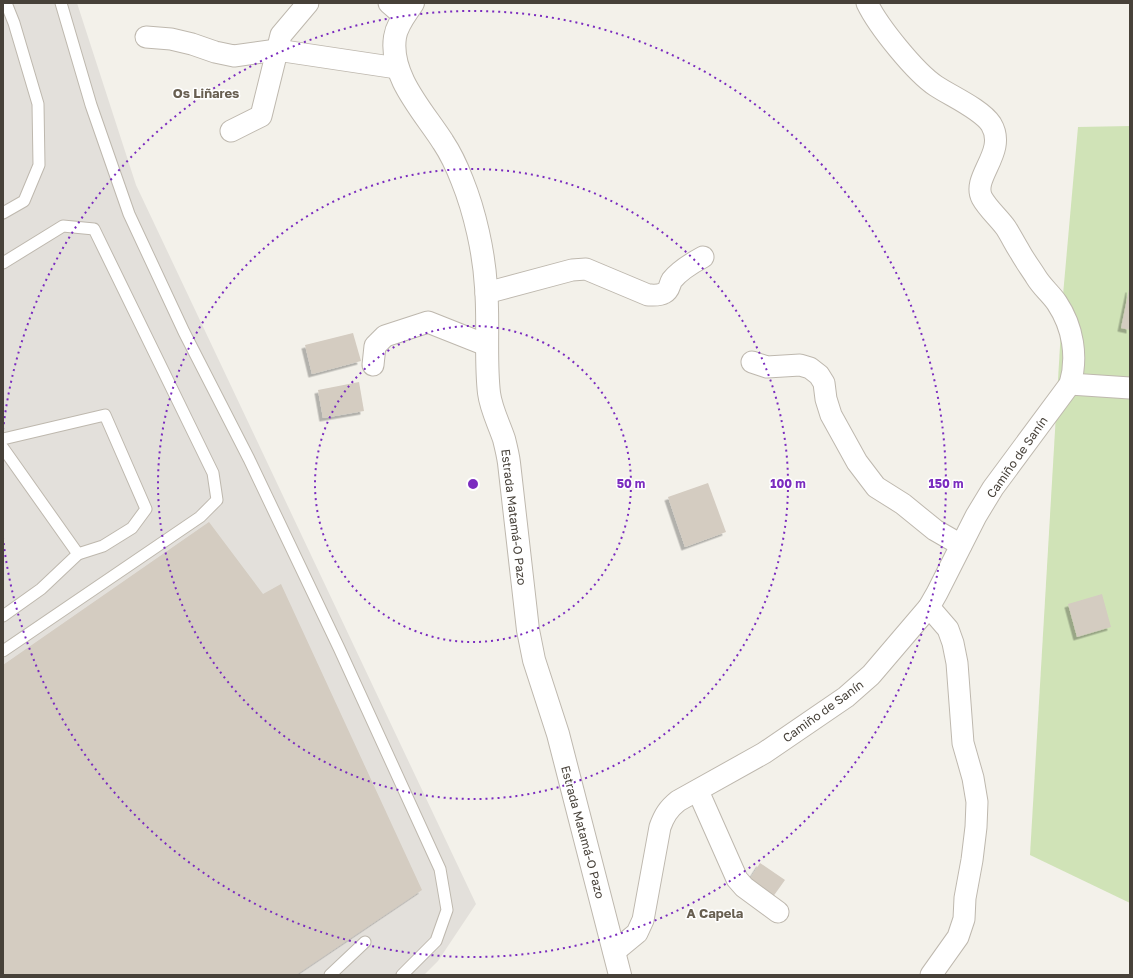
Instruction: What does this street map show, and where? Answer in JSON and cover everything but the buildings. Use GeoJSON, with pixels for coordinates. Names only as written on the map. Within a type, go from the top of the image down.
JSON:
{"type":"FeatureCollection","features":[{"type":"Feature","properties":{"kind":"street"},"geometry":{"type":"LineString","coordinates":[[231,131],[261,116],[281,35],[308,3]]}},
{"type":"Feature","properties":{"kind":"street","name":"Camiño de Sanín"},"geometry":{"type":"LineString","coordinates":[[614,952],[637,933],[643,920],[657,841],[664,816],[671,807],[678,801],[698,791],[764,752],[846,697],[870,675],[929,607],[993,488],[1070,384],[1074,371],[1073,339],[1058,303],[1039,282],[1007,229],[982,198],[979,188],[981,179],[992,157],[995,146],[995,133],[990,123],[976,110],[935,86],[918,70],[887,34],[867,3]]}},
{"type":"Feature","properties":{"kind":"street","name":"Estrada Matamá-O Pazo"},"geometry":{"type":"LineString","coordinates":[[402,7],[395,38],[397,68],[408,90],[444,144],[459,173],[472,214],[481,252],[486,293],[486,345],[489,395],[510,463],[528,630],[533,652],[558,734],[620,975]]}},
{"type":"Feature","properties":{"kind":"street"},"geometry":{"type":"LineString","coordinates":[[146,37],[171,39],[234,56],[277,50],[397,68]]}},
{"type":"Feature","properties":{"kind":"street"},"geometry":{"type":"LineString","coordinates":[[486,293],[572,270],[586,269],[648,295],[657,295],[665,293],[669,288],[671,281],[688,266],[703,257]]}},
{"type":"Feature","properties":{"kind":"street"},"geometry":{"type":"LineString","coordinates":[[372,365],[375,346],[385,336],[428,322],[486,345]]}},
{"type":"Feature","properties":{"kind":"street"},"geometry":{"type":"LineString","coordinates":[[752,362],[768,367],[800,365],[810,368],[819,375],[824,383],[826,399],[831,415],[857,462],[876,487],[903,504],[935,530],[961,545]]}},
{"type":"Feature","properties":{"kind":"street"},"geometry":{"type":"LineString","coordinates":[[1070,384],[1130,388]]}},
{"type":"Feature","properties":{"kind":"street"},"geometry":{"type":"LineString","coordinates":[[929,607],[948,629],[953,643],[957,663],[963,743],[973,778],[977,802],[975,840],[965,898],[964,919],[958,937],[931,975]]}},
{"type":"Feature","properties":{"kind":"street"},"geometry":{"type":"LineString","coordinates":[[698,791],[737,879],[744,887],[778,912]]}},
{"type":"Feature","properties":{"kind":"lane"},"geometry":{"type":"LineString","coordinates":[[3,214],[24,201],[39,164],[38,104],[14,23],[6,3]]}},
{"type":"Feature","properties":{"kind":"lane"},"geometry":{"type":"LineString","coordinates":[[61,3],[91,105],[129,214],[184,332],[249,459],[339,648],[440,869],[447,910],[436,941],[402,975]]}},
{"type":"Feature","properties":{"kind":"lane"},"geometry":{"type":"LineString","coordinates":[[3,263],[63,226],[94,229],[213,473],[217,500],[200,517],[3,651]]}},
{"type":"Feature","properties":{"kind":"lane"},"geometry":{"type":"LineString","coordinates":[[3,439],[105,415],[146,509],[132,528],[103,546],[78,554],[41,589],[3,616]]}},
{"type":"Feature","properties":{"kind":"lane"},"geometry":{"type":"LineString","coordinates":[[3,448],[78,554]]}},
{"type":"Feature","properties":{"kind":"lane"},"geometry":{"type":"LineString","coordinates":[[330,975],[365,942]]}},
{"type":"Feature","properties":{"kind":"shaded area"},"geometry":{"type":"Polygon","coordinates":[[[3,3],[77,3],[136,185],[476,904],[438,961],[424,975],[3,975],[3,3]]]}},
{"type":"Feature","properties":{"kind":"green space"},"geometry":{"type":"Polygon","coordinates":[[[1130,126],[1130,903],[1030,855],[1063,295],[1078,127],[1130,126]]]}},
{"type":"Feature","properties":{"kind":"district","name":"Os Liñares"},"geometry":{"type":"Point","coordinates":[206,93]}},
{"type":"Feature","properties":{"kind":"district","name":"A Capela"},"geometry":{"type":"Point","coordinates":[715,913]}}]}
